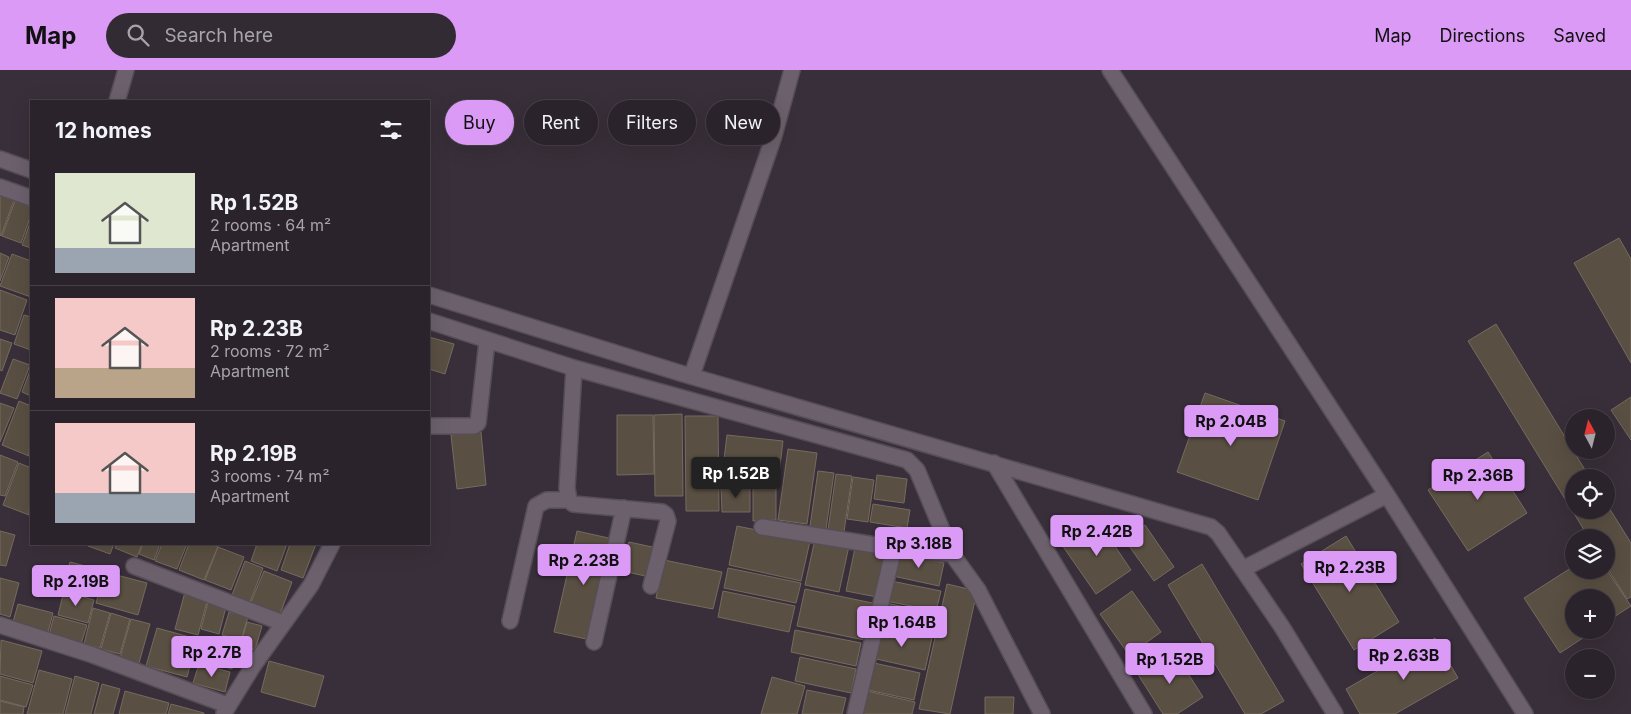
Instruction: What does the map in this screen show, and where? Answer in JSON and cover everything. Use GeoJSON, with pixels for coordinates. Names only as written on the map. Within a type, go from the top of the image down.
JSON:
{"type":"FeatureCollection","features":[{"type":"Feature","properties":{"kind":"street"},"geometry":{"type":"LineString","coordinates":[[117,100],[126,70]]}},
{"type":"Feature","properties":{"kind":"street"},"geometry":{"type":"LineString","coordinates":[[692,375],[774,136],[792,70]]}},
{"type":"Feature","properties":{"kind":"street"},"geometry":{"type":"LineString","coordinates":[[1110,70],[1387,495],[1525,714]]}},
{"type":"Feature","properties":{"kind":"street"},"geometry":{"type":"LineString","coordinates":[[0,159],[30,170]]}},
{"type":"Feature","properties":{"kind":"street"},"geometry":{"type":"LineString","coordinates":[[0,187],[30,198]]}},
{"type":"Feature","properties":{"kind":"street"},"geometry":{"type":"LineString","coordinates":[[430,295],[680,373],[1211,527],[1218,533],[1243,569],[1336,714]]}},
{"type":"Feature","properties":{"kind":"street"},"geometry":{"type":"LineString","coordinates":[[430,321],[574,368],[907,460],[917,470],[952,554],[978,590],[1042,714]]}},
{"type":"Feature","properties":{"kind":"street"},"geometry":{"type":"LineString","coordinates":[[430,426],[474,426],[478,423],[487,341]]}},
{"type":"Feature","properties":{"kind":"street"},"geometry":{"type":"LineString","coordinates":[[574,368],[567,488],[569,500],[573,504],[662,512],[666,515],[668,521],[652,586]]}},
{"type":"Feature","properties":{"kind":"street"},"geometry":{"type":"LineString","coordinates":[[994,463],[1144,714]]}},
{"type":"Feature","properties":{"kind":"street"},"geometry":{"type":"LineString","coordinates":[[1243,569],[1387,495]]}},
{"type":"Feature","properties":{"kind":"street"},"geometry":{"type":"LineString","coordinates":[[510,621],[536,506],[547,500],[569,500]]}},
{"type":"Feature","properties":{"kind":"street"},"geometry":{"type":"LineString","coordinates":[[594,642],[624,508]]}},
{"type":"Feature","properties":{"kind":"street"},"geometry":{"type":"LineString","coordinates":[[762,526],[894,548],[952,554]]}},
{"type":"Feature","properties":{"kind":"street"},"geometry":{"type":"LineString","coordinates":[[0,625],[93,655],[225,710],[283,623],[311,585],[331,545]]}},
{"type":"Feature","properties":{"kind":"street"},"geometry":{"type":"LineString","coordinates":[[855,714],[894,548]]}},
{"type":"Feature","properties":{"kind":"street"},"geometry":{"type":"LineString","coordinates":[[134,566],[283,623]]}},
{"type":"Feature","properties":{"kind":"building"},"geometry":{"type":"Polygon","coordinates":[[[0,195],[14,200],[1,236],[0,235],[0,195]]]}},
{"type":"Feature","properties":{"kind":"building"},"geometry":{"type":"Polygon","coordinates":[[[15,201],[30,207],[30,218],[21,243],[2,236],[15,201]]]}},
{"type":"Feature","properties":{"kind":"building"},"geometry":{"type":"Polygon","coordinates":[[[30,223],[30,248],[22,245],[30,223]]]}},
{"type":"Feature","properties":{"kind":"building"},"geometry":{"type":"Polygon","coordinates":[[[1619,238],[1631,259],[1631,363],[1574,263],[1619,238]]]}},
{"type":"Feature","properties":{"kind":"building"},"geometry":{"type":"Polygon","coordinates":[[[0,253],[9,257],[0,281],[0,253]]]}},
{"type":"Feature","properties":{"kind":"building"},"geometry":{"type":"Polygon","coordinates":[[[12,254],[30,261],[30,297],[0,286],[12,254]]]}},
{"type":"Feature","properties":{"kind":"building"},"geometry":{"type":"Polygon","coordinates":[[[0,290],[27,300],[15,335],[0,330],[0,290]]]}},
{"type":"Feature","properties":{"kind":"building"},"geometry":{"type":"Polygon","coordinates":[[[24,315],[30,317],[30,350],[14,344],[24,315]]]}},
{"type":"Feature","properties":{"kind":"building"},"geometry":{"type":"Polygon","coordinates":[[[1496,324],[1565,437],[1565,459],[1578,459],[1585,469],[1565,469],[1565,499],[1468,341],[1496,324]]]}},
{"type":"Feature","properties":{"kind":"building"},"geometry":{"type":"Polygon","coordinates":[[[430,337],[454,344],[445,374],[430,369],[430,337]]]}},
{"type":"Feature","properties":{"kind":"building"},"geometry":{"type":"Polygon","coordinates":[[[0,339],[12,343],[2,371],[0,370],[0,339]]]}},
{"type":"Feature","properties":{"kind":"building"},"geometry":{"type":"Polygon","coordinates":[[[13,359],[30,365],[17,399],[0,393],[13,359]]]}},
{"type":"Feature","properties":{"kind":"building"},"geometry":{"type":"Polygon","coordinates":[[[30,371],[30,396],[22,392],[30,371]]]}},
{"type":"Feature","properties":{"kind":"building"},"geometry":{"type":"Polygon","coordinates":[[[1205,393],[1285,421],[1258,500],[1177,472],[1205,393]]]}},
{"type":"Feature","properties":{"kind":"building"},"geometry":{"type":"Polygon","coordinates":[[[1631,397],[1631,440],[1615,416],[1615,409],[1613,409],[1631,397]]]}},
{"type":"Feature","properties":{"kind":"building"},"geometry":{"type":"Polygon","coordinates":[[[19,401],[30,406],[29,456],[2,445],[19,401]]]}},
{"type":"Feature","properties":{"kind":"building"},"geometry":{"type":"Polygon","coordinates":[[[0,403],[14,408],[0,442],[0,403]]]}},
{"type":"Feature","properties":{"kind":"building"},"geometry":{"type":"Polygon","coordinates":[[[682,414],[683,496],[655,496],[654,415],[682,414]]]}},
{"type":"Feature","properties":{"kind":"building"},"geometry":{"type":"Polygon","coordinates":[[[617,415],[653,415],[654,474],[617,475],[617,415]]]}},
{"type":"Feature","properties":{"kind":"building"},"geometry":{"type":"Polygon","coordinates":[[[685,416],[718,416],[719,511],[686,511],[685,416]]]}},
{"type":"Feature","properties":{"kind":"building"},"geometry":{"type":"Polygon","coordinates":[[[481,432],[486,485],[457,489],[451,435],[481,432]]]}},
{"type":"Feature","properties":{"kind":"building"},"geometry":{"type":"Polygon","coordinates":[[[727,435],[783,441],[779,474],[723,467],[727,435]]]}},
{"type":"Feature","properties":{"kind":"building"},"geometry":{"type":"Polygon","coordinates":[[[788,449],[817,453],[807,524],[778,520],[788,449]]]}},
{"type":"Feature","properties":{"kind":"building"},"geometry":{"type":"Polygon","coordinates":[[[1488,452],[1527,513],[1468,551],[1428,490],[1488,452]]]}},
{"type":"Feature","properties":{"kind":"building"},"geometry":{"type":"Polygon","coordinates":[[[0,455],[18,462],[5,496],[0,495],[0,455]]]}},
{"type":"Feature","properties":{"kind":"building"},"geometry":{"type":"Polygon","coordinates":[[[19,463],[30,468],[29,515],[3,505],[19,463]]]}},
{"type":"Feature","properties":{"kind":"building"},"geometry":{"type":"Polygon","coordinates":[[[818,471],[834,473],[826,529],[810,526],[818,471]]]}},
{"type":"Feature","properties":{"kind":"building"},"geometry":{"type":"Polygon","coordinates":[[[836,474],[852,476],[844,532],[828,530],[836,474]]]}},
{"type":"Feature","properties":{"kind":"building"},"geometry":{"type":"Polygon","coordinates":[[[877,475],[907,479],[904,503],[874,499],[877,475]]]}},
{"type":"Feature","properties":{"kind":"building"},"geometry":{"type":"Polygon","coordinates":[[[853,477],[874,480],[868,522],[847,519],[853,477]]]}},
{"type":"Feature","properties":{"kind":"building"},"geometry":{"type":"Polygon","coordinates":[[[776,485],[776,520],[753,521],[753,486],[776,485]]]}},
{"type":"Feature","properties":{"kind":"building"},"geometry":{"type":"Polygon","coordinates":[[[721,487],[750,487],[750,512],[722,512],[721,487]]]}},
{"type":"Feature","properties":{"kind":"building"},"geometry":{"type":"Polygon","coordinates":[[[873,504],[910,510],[907,528],[870,522],[873,504]]]}},
{"type":"Feature","properties":{"kind":"building"},"geometry":{"type":"Polygon","coordinates":[[[1615,517],[1631,543],[1631,597],[1627,599],[1614,579],[1615,529],[1583,529],[1577,519],[1615,519],[1615,517]]]}},
{"type":"Feature","properties":{"kind":"building"},"geometry":{"type":"Polygon","coordinates":[[[1098,521],[1131,570],[1096,594],[1062,545],[1098,521]]]}},
{"type":"Feature","properties":{"kind":"building"},"geometry":{"type":"Polygon","coordinates":[[[1145,525],[1174,567],[1154,581],[1124,539],[1145,525]]]}},
{"type":"Feature","properties":{"kind":"building"},"geometry":{"type":"Polygon","coordinates":[[[737,526],[810,541],[801,581],[729,565],[737,526]]]}},
{"type":"Feature","properties":{"kind":"building"},"geometry":{"type":"Polygon","coordinates":[[[0,531],[15,535],[6,566],[0,565],[0,531]]]}},
{"type":"Feature","properties":{"kind":"building"},"geometry":{"type":"Polygon","coordinates":[[[577,531],[613,539],[591,640],[554,632],[577,531]]]}},
{"type":"Feature","properties":{"kind":"building"},"geometry":{"type":"Polygon","coordinates":[[[1346,536],[1399,622],[1354,650],[1301,564],[1346,536]]]}},
{"type":"Feature","properties":{"kind":"building"},"geometry":{"type":"Polygon","coordinates":[[[815,539],[849,546],[839,592],[805,585],[815,539]]]}},
{"type":"Feature","properties":{"kind":"building"},"geometry":{"type":"Polygon","coordinates":[[[629,542],[657,548],[650,577],[622,571],[629,542]]]}},
{"type":"Feature","properties":{"kind":"building"},"geometry":{"type":"Polygon","coordinates":[[[88,545],[114,545],[110,554],[88,545]]]}},
{"type":"Feature","properties":{"kind":"building"},"geometry":{"type":"Polygon","coordinates":[[[116,545],[142,545],[137,557],[115,548],[116,545]]]}},
{"type":"Feature","properties":{"kind":"building"},"geometry":{"type":"Polygon","coordinates":[[[143,545],[160,545],[154,560],[139,554],[143,545]]]}},
{"type":"Feature","properties":{"kind":"building"},"geometry":{"type":"Polygon","coordinates":[[[162,545],[187,545],[177,569],[155,561],[162,545]]]}},
{"type":"Feature","properties":{"kind":"building"},"geometry":{"type":"Polygon","coordinates":[[[189,545],[219,545],[204,580],[179,570],[189,545]]]}},
{"type":"Feature","properties":{"kind":"building"},"geometry":{"type":"Polygon","coordinates":[[[257,545],[287,545],[277,571],[251,561],[257,545]]]}},
{"type":"Feature","properties":{"kind":"building"},"geometry":{"type":"Polygon","coordinates":[[[290,545],[316,545],[303,578],[281,570],[290,545]]]}},
{"type":"Feature","properties":{"kind":"building"},"geometry":{"type":"Polygon","coordinates":[[[218,547],[244,557],[231,590],[205,580],[218,547]]]}},
{"type":"Feature","properties":{"kind":"building"},"geometry":{"type":"Polygon","coordinates":[[[855,548],[886,555],[877,597],[846,591],[855,548]]]}},
{"type":"Feature","properties":{"kind":"building"},"geometry":{"type":"Polygon","coordinates":[[[898,553],[944,563],[939,586],[893,576],[898,553]]]}},
{"type":"Feature","properties":{"kind":"building"},"geometry":{"type":"Polygon","coordinates":[[[664,560],[722,572],[713,609],[656,598],[664,560]]]}},
{"type":"Feature","properties":{"kind":"building"},"geometry":{"type":"Polygon","coordinates":[[[245,561],[263,568],[250,602],[232,595],[245,561]]]}},
{"type":"Feature","properties":{"kind":"building"},"geometry":{"type":"Polygon","coordinates":[[[70,562],[101,570],[93,597],[63,589],[70,562]]]}},
{"type":"Feature","properties":{"kind":"building"},"geometry":{"type":"Polygon","coordinates":[[[1202,564],[1284,701],[1261,714],[1245,714],[1168,585],[1202,564]]]}},
{"type":"Feature","properties":{"kind":"building"},"geometry":{"type":"Polygon","coordinates":[[[728,568],[801,583],[796,603],[724,588],[728,568]]]}},
{"type":"Feature","properties":{"kind":"building"},"geometry":{"type":"Polygon","coordinates":[[[264,571],[292,582],[280,614],[251,602],[264,571]]]}},
{"type":"Feature","properties":{"kind":"building"},"geometry":{"type":"Polygon","coordinates":[[[105,572],[147,583],[138,615],[96,603],[105,572]]]}},
{"type":"Feature","properties":{"kind":"building"},"geometry":{"type":"Polygon","coordinates":[[[1565,572],[1565,579],[1613,579],[1631,606],[1615,616],[1615,589],[1565,589],[1565,639],[1581,639],[1560,653],[1524,598],[1565,572]]]}},
{"type":"Feature","properties":{"kind":"building"},"geometry":{"type":"Polygon","coordinates":[[[0,578],[19,583],[10,617],[0,614],[0,578]]]}},
{"type":"Feature","properties":{"kind":"building"},"geometry":{"type":"Polygon","coordinates":[[[891,581],[941,591],[936,611],[886,601],[891,581]]]}},
{"type":"Feature","properties":{"kind":"building"},"geometry":{"type":"Polygon","coordinates":[[[947,584],[977,591],[950,714],[919,709],[947,584]]]}},
{"type":"Feature","properties":{"kind":"building"},"geometry":{"type":"Polygon","coordinates":[[[805,589],[877,604],[869,641],[797,626],[805,589]]]}},
{"type":"Feature","properties":{"kind":"building"},"geometry":{"type":"Polygon","coordinates":[[[64,591],[94,600],[88,623],[58,615],[64,591]]]}},
{"type":"Feature","properties":{"kind":"building"},"geometry":{"type":"Polygon","coordinates":[[[723,591],[795,606],[789,632],[718,617],[723,591]]]}},
{"type":"Feature","properties":{"kind":"building"},"geometry":{"type":"Polygon","coordinates":[[[1132,591],[1161,632],[1129,655],[1100,614],[1132,591]]]}},
{"type":"Feature","properties":{"kind":"building"},"geometry":{"type":"Polygon","coordinates":[[[185,592],[208,598],[198,635],[175,629],[185,592]]]}},
{"type":"Feature","properties":{"kind":"building"},"geometry":{"type":"Polygon","coordinates":[[[208,602],[226,607],[219,634],[201,629],[208,602]]]}},
{"type":"Feature","properties":{"kind":"building"},"geometry":{"type":"Polygon","coordinates":[[[886,603],[936,614],[931,636],[881,625],[886,603]]]}},
{"type":"Feature","properties":{"kind":"building"},"geometry":{"type":"Polygon","coordinates":[[[18,604],[53,613],[48,632],[13,622],[18,604]]]}},
{"type":"Feature","properties":{"kind":"building"},"geometry":{"type":"Polygon","coordinates":[[[93,608],[110,613],[100,648],[84,644],[93,608]]]}},
{"type":"Feature","properties":{"kind":"building"},"geometry":{"type":"Polygon","coordinates":[[[229,612],[248,617],[241,640],[222,635],[229,612]]]}},
{"type":"Feature","properties":{"kind":"building"},"geometry":{"type":"Polygon","coordinates":[[[111,613],[130,619],[120,654],[101,649],[111,613]]]}},
{"type":"Feature","properties":{"kind":"building"},"geometry":{"type":"Polygon","coordinates":[[[54,616],[87,625],[81,644],[49,635],[54,616]]]}},
{"type":"Feature","properties":{"kind":"building"},"geometry":{"type":"Polygon","coordinates":[[[131,619],[150,624],[139,663],[120,658],[131,619]]]}},
{"type":"Feature","properties":{"kind":"building"},"geometry":{"type":"Polygon","coordinates":[[[247,622],[262,626],[255,650],[240,646],[247,622]]]}},
{"type":"Feature","properties":{"kind":"building"},"geometry":{"type":"Polygon","coordinates":[[[879,627],[932,638],[925,670],[872,658],[879,627]]]}},
{"type":"Feature","properties":{"kind":"building"},"geometry":{"type":"Polygon","coordinates":[[[157,628],[197,639],[187,677],[146,666],[157,628]]]}},
{"type":"Feature","properties":{"kind":"building"},"geometry":{"type":"Polygon","coordinates":[[[795,630],[861,643],[856,666],[791,652],[795,630]]]}},
{"type":"Feature","properties":{"kind":"building"},"geometry":{"type":"Polygon","coordinates":[[[202,638],[237,648],[232,669],[196,660],[202,638]]]}},
{"type":"Feature","properties":{"kind":"building"},"geometry":{"type":"Polygon","coordinates":[[[1435,638],[1458,678],[1395,714],[1360,714],[1346,689],[1435,638]]]}},
{"type":"Feature","properties":{"kind":"building"},"geometry":{"type":"Polygon","coordinates":[[[1,640],[42,651],[33,683],[0,674],[1,640]]]}},
{"type":"Feature","properties":{"kind":"building"},"geometry":{"type":"Polygon","coordinates":[[[1173,650],[1203,697],[1177,714],[1163,714],[1137,673],[1173,650]]]}},
{"type":"Feature","properties":{"kind":"building"},"geometry":{"type":"Polygon","coordinates":[[[800,657],[856,669],[851,693],[795,681],[800,657]]]}},
{"type":"Feature","properties":{"kind":"building"},"geometry":{"type":"Polygon","coordinates":[[[269,661],[324,676],[315,707],[261,692],[269,661]]]}},
{"type":"Feature","properties":{"kind":"building"},"geometry":{"type":"Polygon","coordinates":[[[874,663],[920,673],[914,700],[868,690],[874,663]]]}},
{"type":"Feature","properties":{"kind":"building"},"geometry":{"type":"Polygon","coordinates":[[[199,664],[230,672],[225,692],[193,683],[199,664]]]}},
{"type":"Feature","properties":{"kind":"building"},"geometry":{"type":"Polygon","coordinates":[[[39,670],[72,679],[63,714],[27,714],[39,670]]]}},
{"type":"Feature","properties":{"kind":"building"},"geometry":{"type":"Polygon","coordinates":[[[0,676],[33,685],[26,707],[0,700],[0,676]]]}},
{"type":"Feature","properties":{"kind":"building"},"geometry":{"type":"Polygon","coordinates":[[[75,676],[99,683],[91,714],[65,714],[75,676]]]}},
{"type":"Feature","properties":{"kind":"building"},"geometry":{"type":"Polygon","coordinates":[[[772,677],[805,686],[797,714],[761,714],[772,677]]]}},
{"type":"Feature","properties":{"kind":"building"},"geometry":{"type":"Polygon","coordinates":[[[102,684],[120,689],[113,714],[94,714],[102,684]]]}},
{"type":"Feature","properties":{"kind":"building"},"geometry":{"type":"Polygon","coordinates":[[[807,690],[846,698],[842,714],[802,714],[807,690]]]}},
{"type":"Feature","properties":{"kind":"building"},"geometry":{"type":"Polygon","coordinates":[[[125,691],[169,703],[166,714],[119,714],[125,691]]]}},
{"type":"Feature","properties":{"kind":"building"},"geometry":{"type":"Polygon","coordinates":[[[867,691],[915,702],[912,714],[862,714],[867,691]]]}},
{"type":"Feature","properties":{"kind":"building"},"geometry":{"type":"Polygon","coordinates":[[[985,697],[1014,697],[1013,714],[985,714],[985,697]]]}},
{"type":"Feature","properties":{"kind":"building"},"geometry":{"type":"Polygon","coordinates":[[[0,701],[24,707],[23,714],[0,714],[0,701]]]}},
{"type":"Feature","properties":{"kind":"building"},"geometry":{"type":"Polygon","coordinates":[[[171,704],[204,713],[204,714],[168,714],[171,704]]]}}]}
